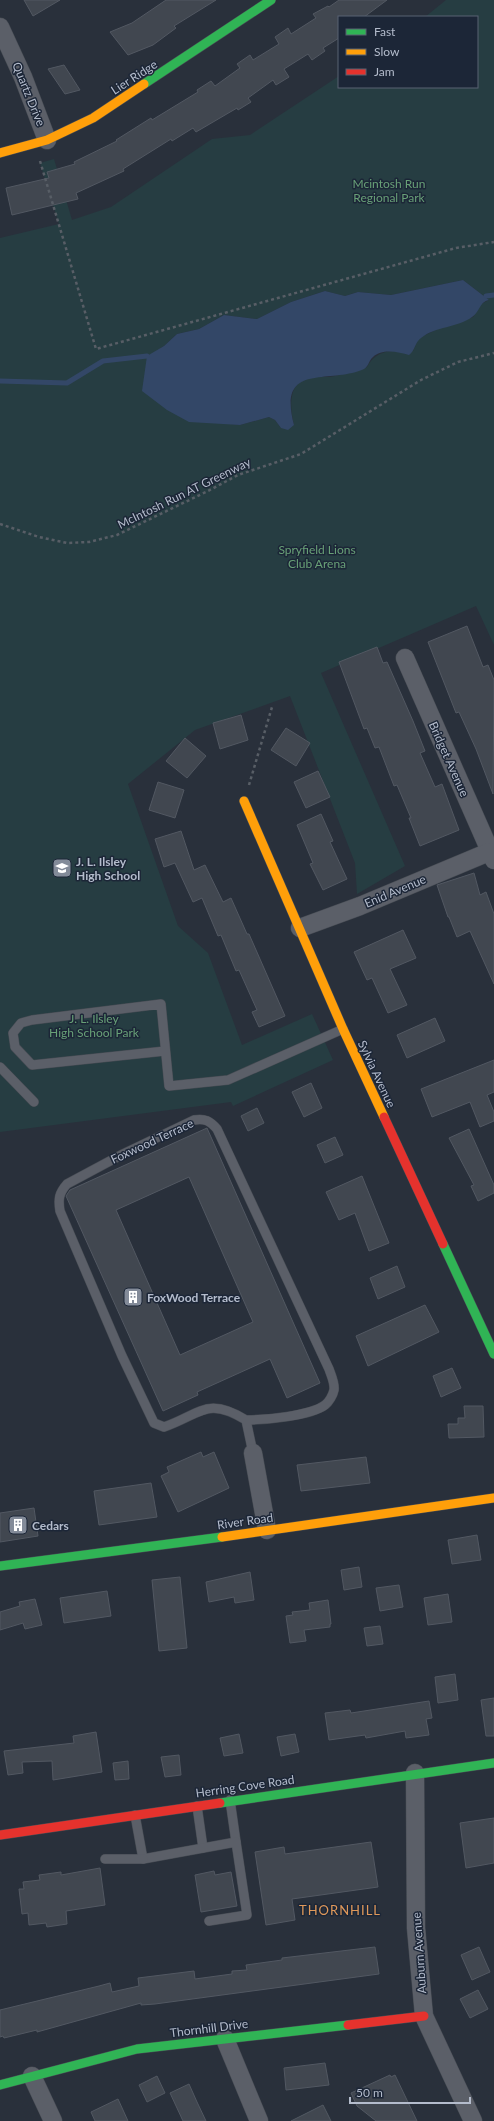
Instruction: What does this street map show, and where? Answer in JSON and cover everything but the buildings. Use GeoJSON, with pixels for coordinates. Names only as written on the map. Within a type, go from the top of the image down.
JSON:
{"type":"FeatureCollection","features":[{"type":"Feature","properties":{"kind":"street","name":"Lier Ridge"},"geometry":{"type":"LineString","coordinates":[[0,153],[48,140],[93,118],[271,0]]}},
{"type":"Feature","properties":{"kind":"street","name":"Quartz Drive"},"geometry":{"type":"LineString","coordinates":[[0,27],[24,78],[48,140]]}},
{"type":"Feature","properties":{"kind":"street","name":"Bridget Avenue"},"geometry":{"type":"LineString","coordinates":[[405,658],[492,856]]}},
{"type":"Feature","properties":{"kind":"street","name":"Sylvia Avenue"},"geometry":{"type":"LineString","coordinates":[[244,801],[300,928],[342,1029],[494,1354]]}},
{"type":"Feature","properties":{"kind":"street","name":"Enid Avenue"},"geometry":{"type":"LineString","coordinates":[[300,928],[492,856]]}},
{"type":"Feature","properties":{"kind":"street"},"geometry":{"type":"LineString","coordinates":[[252,1453],[267,1530]]}},
{"type":"Feature","properties":{"kind":"street","name":"River Road"},"geometry":{"type":"LineString","coordinates":[[0,1566],[494,1498]]}},
{"type":"Feature","properties":{"kind":"street","name":"Herring Cove Road"},"geometry":{"type":"LineString","coordinates":[[0,1835],[415,1773],[494,1763]]}},
{"type":"Feature","properties":{"kind":"street","name":"Auburn Avenue"},"geometry":{"type":"LineString","coordinates":[[415,1773],[416,1928],[424,2016],[473,2121]]}},
{"type":"Feature","properties":{"kind":"street","name":"Thornhill Drive"},"geometry":{"type":"LineString","coordinates":[[0,2085],[137,2049],[424,2016]]}},
{"type":"Feature","properties":{"kind":"street"},"geometry":{"type":"LineString","coordinates":[[225,2039],[259,2121]]}},
{"type":"Feature","properties":{"kind":"street"},"geometry":{"type":"LineString","coordinates":[[32,2076],[53,2121]]}},
{"type":"Feature","properties":{"kind":"lane"},"geometry":{"type":"LineString","coordinates":[[165,1051],[32,1065],[15,1048],[13,1033],[21,1023],[32,1020],[161,1004],[169,1086],[228,1080],[342,1029]]}},
{"type":"Feature","properties":{"kind":"lane"},"geometry":{"type":"LineString","coordinates":[[2,1070],[34,1102]]}},
{"type":"Feature","properties":{"kind":"lane","name":"Foxwood Terrace"},"geometry":{"type":"LineString","coordinates":[[194,1120],[208,1120],[217,1129],[326,1362],[333,1382],[334,1389],[329,1400],[324,1406],[315,1410],[270,1419],[246,1420],[225,1409],[211,1407],[164,1427],[154,1423],[122,1356],[60,1211],[59,1196],[67,1184],[123,1154],[194,1120]]}},
{"type":"Feature","properties":{"kind":"lane"},"geometry":{"type":"LineString","coordinates":[[246,1420],[252,1453]]}},
{"type":"Feature","properties":{"kind":"lane"},"geometry":{"type":"LineString","coordinates":[[209,1921],[247,1915],[230,1800]]}},
{"type":"Feature","properties":{"kind":"lane"},"geometry":{"type":"LineString","coordinates":[[197,1805],[203,1848]]}},
{"type":"Feature","properties":{"kind":"lane"},"geometry":{"type":"LineString","coordinates":[[135,1814],[143,1859]]}},
{"type":"Feature","properties":{"kind":"lane"},"geometry":{"type":"LineString","coordinates":[[105,1859],[143,1859],[236,1842]]}},
{"type":"Feature","properties":{"kind":"path"},"geometry":{"type":"LineString","coordinates":[[38,156],[96,349],[456,248],[494,242]]}},
{"type":"Feature","properties":{"kind":"path","name":"McIntosh Run AT Greenway"},"geometry":{"type":"LineString","coordinates":[[0,524],[39,536],[67,542],[89,542],[117,535],[208,491],[238,474],[301,454],[421,380],[458,362],[494,353]]}},
{"type":"Feature","properties":{"kind":"path"},"geometry":{"type":"LineString","coordinates":[[244,801],[272,707]]}},
{"type":"Feature","properties":{"kind":"green space"},"geometry":{"type":"Polygon","coordinates":[[[446,0],[494,0],[494,645],[476,606],[321,673],[405,866],[357,894],[355,863],[290,696],[195,730],[128,784],[178,926],[208,953],[242,1045],[312,1014],[333,1060],[233,1106],[231,1102],[0,1132],[0,238],[59,224],[40,163],[54,159],[72,220],[111,207],[212,139],[250,135],[338,77],[338,88],[478,88],[478,16],[426,16],[446,0]],[[463,280],[391,295],[358,292],[345,296],[325,291],[291,302],[257,319],[224,315],[199,329],[177,334],[164,346],[147,357],[221,423],[240,425],[269,417],[275,420],[281,428],[294,425],[291,409],[292,394],[300,382],[306,378],[315,376],[328,377],[367,367],[376,356],[387,352],[413,351],[418,339],[444,326],[473,317],[481,304],[489,300],[463,280]]]}},
{"type":"Feature","properties":{"kind":"water"},"geometry":{"type":"Polygon","coordinates":[[[463,280],[489,300],[481,305],[475,315],[466,321],[427,334],[419,340],[409,355],[396,352],[381,352],[372,358],[364,369],[336,376],[310,379],[299,383],[293,392],[291,405],[294,425],[288,430],[281,428],[275,420],[269,417],[240,425],[189,422],[167,410],[142,391],[147,356],[164,346],[177,334],[199,329],[224,315],[257,319],[291,302],[325,291],[345,296],[358,292],[391,295],[463,280]]]}},
{"type":"Feature","properties":{"kind":"waterway"},"geometry":{"type":"LineString","coordinates":[[486,296],[494,295]]}},
{"type":"Feature","properties":{"kind":"waterway"},"geometry":{"type":"LineString","coordinates":[[0,381],[67,383],[103,361],[147,356]]}},
{"type":"Feature","properties":{"kind":"traffic: fast"},"geometry":{"type":"LineString","coordinates":[[144,84],[271,0]]}},
{"type":"Feature","properties":{"kind":"traffic: fast"},"geometry":{"type":"LineString","coordinates":[[443,1244],[494,1354]]}},
{"type":"Feature","properties":{"kind":"traffic: fast"},"geometry":{"type":"LineString","coordinates":[[0,1566],[222,1537]]}},
{"type":"Feature","properties":{"kind":"traffic: fast"},"geometry":{"type":"LineString","coordinates":[[220,1803],[494,1763]]}},
{"type":"Feature","properties":{"kind":"traffic: fast"},"geometry":{"type":"LineString","coordinates":[[0,2085],[137,2049],[348,2025]]}},
{"type":"Feature","properties":{"kind":"traffic: slow"},"geometry":{"type":"LineString","coordinates":[[0,153],[47,140],[93,118],[144,84]]}},
{"type":"Feature","properties":{"kind":"traffic: slow"},"geometry":{"type":"LineString","coordinates":[[244,801],[343,1029],[384,1117]]}},
{"type":"Feature","properties":{"kind":"traffic: slow"},"geometry":{"type":"LineString","coordinates":[[222,1537],[494,1498]]}},
{"type":"Feature","properties":{"kind":"traffic: jam"},"geometry":{"type":"LineString","coordinates":[[384,1117],[443,1244]]}},
{"type":"Feature","properties":{"kind":"traffic: jam"},"geometry":{"type":"LineString","coordinates":[[0,1835],[220,1803]]}},
{"type":"Feature","properties":{"kind":"traffic: jam"},"geometry":{"type":"LineString","coordinates":[[348,2025],[424,2016]]}},
{"type":"Feature","properties":{"kind":"place","name":"J. L. Ilsley High School"},"geometry":{"type":"Point","coordinates":[62,868]}},
{"type":"Feature","properties":{"kind":"place","name":"FoxWood Terrace"},"geometry":{"type":"Point","coordinates":[133,1297]}},
{"type":"Feature","properties":{"kind":"place","name":"Cedars"},"geometry":{"type":"Point","coordinates":[18,1525]}},
{"type":"Feature","properties":{"kind":"district","name":"THORNHILL"},"geometry":{"type":"Point","coordinates":[340,1910]}},
{"type":"Feature","properties":{"kind":"park label","name":"Mcintosh Run Regional Park"},"geometry":{"type":"Point","coordinates":[389,190]}},
{"type":"Feature","properties":{"kind":"park label","name":"Spryfield Lions Club Arena"},"geometry":{"type":"Point","coordinates":[317,556]}},
{"type":"Feature","properties":{"kind":"park label","name":"J. L. Ilsley High School Park"},"geometry":{"type":"Point","coordinates":[94,1025]}}]}
